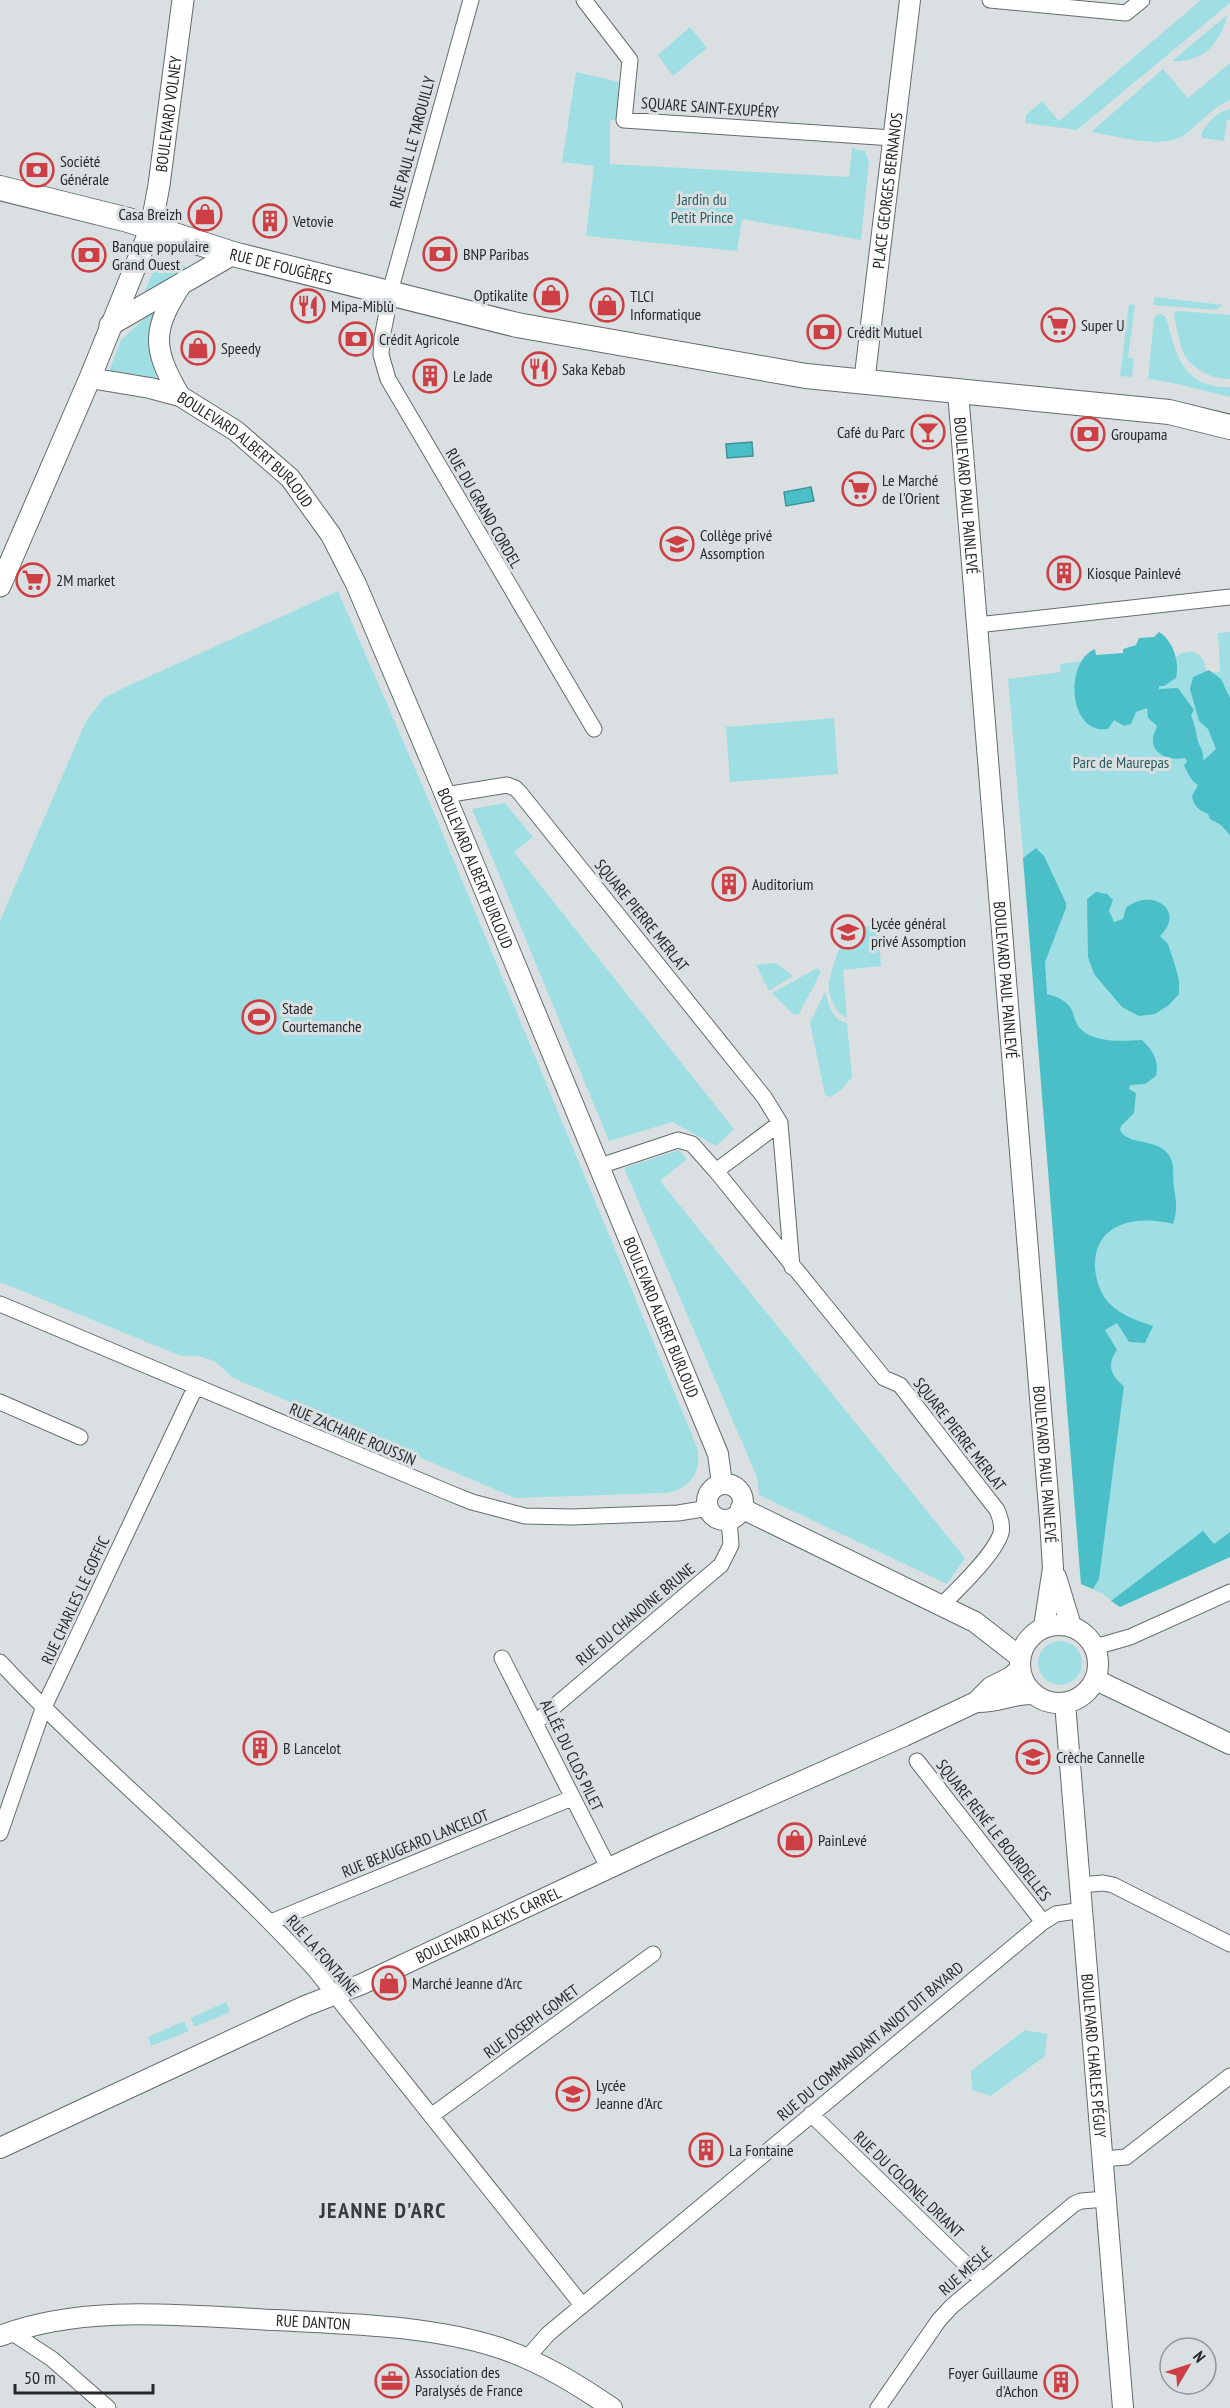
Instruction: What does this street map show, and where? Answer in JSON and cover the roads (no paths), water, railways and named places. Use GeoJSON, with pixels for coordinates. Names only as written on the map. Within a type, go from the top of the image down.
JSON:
{"type":"FeatureCollection","features":[{"type":"Feature","properties":{"kind":"main road","name":"BOULEVARD VOLNEY"},"geometry":{"type":"LineString","coordinates":[[0,586],[90,378],[151,228],[158,193],[183,0]]}},
{"type":"Feature","properties":{"kind":"main road","name":"RUE DE FOUGÈRES"},"geometry":{"type":"LineString","coordinates":[[0,188],[128,220],[233,254],[517,325],[806,376],[1169,412],[1230,427]]}},
{"type":"Feature","properties":{"kind":"main road"},"geometry":{"type":"LineString","coordinates":[[110,325],[233,254]]}},
{"type":"Feature","properties":{"kind":"street","name":"RUE PAUL LE TAROUILLY"},"geometry":{"type":"LineString","coordinates":[[391,294],[471,0]]}},
{"type":"Feature","properties":{"kind":"street","name":"SQUARE SAINT-EXUPÉRY"},"geometry":{"type":"LineString","coordinates":[[584,0],[630,60],[624,120],[893,138]]}},
{"type":"Feature","properties":{"kind":"street","name":"PLACE GEORGES BERNANOS"},"geometry":{"type":"LineString","coordinates":[[864,383],[910,0]]}},
{"type":"Feature","properties":{"kind":"street"},"geometry":{"type":"LineString","coordinates":[[990,0],[1125,13],[1142,0]]}},
{"type":"Feature","properties":{"kind":"street"},"geometry":{"type":"LineString","coordinates":[[180,396],[167,374],[158,341],[160,324],[167,307],[183,282]]}},
{"type":"Feature","properties":{"kind":"street","name":"RUE DU GRAND CORDEL"},"geometry":{"type":"LineString","coordinates":[[391,294],[381,355],[388,379],[594,729]]}},
{"type":"Feature","properties":{"kind":"street","name":"BOULEVARD ALBERT BURLOUD"},"geometry":{"type":"LineString","coordinates":[[90,378],[150,388],[180,396],[236,431],[290,478],[331,535],[356,584],[600,1166],[718,1454],[722,1484]]}},
{"type":"Feature","properties":{"kind":"street","name":"BOULEVARD PAUL PAINLEVÉ"},"geometry":{"type":"LineString","coordinates":[[958,392],[1053,1568],[1071,1626]]}},
{"type":"Feature","properties":{"kind":"street"},"geometry":{"type":"LineString","coordinates":[[977,625],[1230,597]]}},
{"type":"Feature","properties":{"kind":"street","name":"SQUARE PIERRE MERLAT"},"geometry":{"type":"LineString","coordinates":[[445,795],[507,786],[515,788],[764,1097],[780,1123],[792,1267]]}},
{"type":"Feature","properties":{"kind":"street"},"geometry":{"type":"LineString","coordinates":[[716,1171],[780,1123]]}},
{"type":"Feature","properties":{"kind":"street","name":"SQUARE PIERRE MERLAT"},"geometry":{"type":"LineString","coordinates":[[600,1166],[678,1140],[692,1144],[884,1378],[900,1385],[1000,1517],[998,1539],[982,1563],[941,1606]]}},
{"type":"Feature","properties":{"kind":"street","name":"RUE ZACHARIE ROUSSIN"},"geometry":{"type":"LineString","coordinates":[[0,1304],[195,1388],[472,1502],[509,1513],[525,1516],[572,1517],[678,1513],[709,1508]]}},
{"type":"Feature","properties":{"kind":"street","name":"RUE CHARLES LE GOFFIC"},"geometry":{"type":"LineString","coordinates":[[0,1833],[43,1708],[195,1388]]}},
{"type":"Feature","properties":{"kind":"street"},"geometry":{"type":"LineString","coordinates":[[0,1402],[81,1437]]}},
{"type":"Feature","properties":{"kind":"street"},"geometry":{"type":"LineString","coordinates":[[735,1513],[742,1501],[738,1490],[732,1485],[716,1485],[707,1496],[709,1508],[718,1518],[735,1513],[975,1622],[1018,1634],[1038,1631],[1057,1624],[1071,1626],[1086,1634],[1095,1647],[1099,1665],[1096,1680],[1080,1697],[1065,1703],[1048,1702],[1034,1694],[1024,1683],[1020,1663],[1024,1645],[1038,1631]]}},
{"type":"Feature","properties":{"kind":"street","name":"RUE DU CHANOINE BRUNE"},"geometry":{"type":"LineString","coordinates":[[536,1722],[721,1565],[731,1545],[735,1513]]}},
{"type":"Feature","properties":{"kind":"street","name":"BOULEVARD PAUL PAINLEVÉ"},"geometry":{"type":"LineString","coordinates":[[1038,1631],[1053,1568]]}},
{"type":"Feature","properties":{"kind":"street"},"geometry":{"type":"LineString","coordinates":[[1095,1647],[1130,1637],[1230,1592]]}},
{"type":"Feature","properties":{"kind":"street"},"geometry":{"type":"LineString","coordinates":[[975,1622],[1020,1663]]}},
{"type":"Feature","properties":{"kind":"street","name":"ALLÉE DU CLOS PILET"},"geometry":{"type":"LineString","coordinates":[[502,1658],[609,1869]]}},
{"type":"Feature","properties":{"kind":"street","name":"RUE LA FONTAINE"},"geometry":{"type":"LineString","coordinates":[[0,1662],[43,1708],[271,1922],[315,1970],[582,2305]]}},
{"type":"Feature","properties":{"kind":"street","name":"BOULEVARD ALEXIS CARREL"},"geometry":{"type":"LineString","coordinates":[[0,2148],[305,2006],[334,1995],[976,1702],[991,1687],[1011,1677],[1020,1663]]}},
{"type":"Feature","properties":{"kind":"street"},"geometry":{"type":"LineString","coordinates":[[1096,1680],[1230,1744]]}},
{"type":"Feature","properties":{"kind":"street","name":"BOULEVARD ALEXIS CARREL"},"geometry":{"type":"LineString","coordinates":[[976,1702],[999,1701],[1020,1693],[1034,1694]]}},
{"type":"Feature","properties":{"kind":"street","name":"BOULEVARD CHARLES PÉGUY"},"geometry":{"type":"LineString","coordinates":[[1065,1703],[1123,2408]]}},
{"type":"Feature","properties":{"kind":"street","name":"SQUARE RENÉ LE BOURDELLES"},"geometry":{"type":"LineString","coordinates":[[917,1761],[1043,1922]]}},
{"type":"Feature","properties":{"kind":"street","name":"RUE BEAUGEARD LANCELOT"},"geometry":{"type":"LineString","coordinates":[[271,1922],[572,1798]]}},
{"type":"Feature","properties":{"kind":"street"},"geometry":{"type":"LineString","coordinates":[[1081,1885],[1103,1882],[1113,1885],[1230,1944]]}},
{"type":"Feature","properties":{"kind":"street","name":"RUE DU COMMANDANT ANJOT DIT BAYARD"},"geometry":{"type":"LineString","coordinates":[[527,2358],[537,2344],[582,2305],[1043,1922],[1056,1914],[1083,1910]]}},
{"type":"Feature","properties":{"kind":"street","name":"RUE JOSEPH GOMET"},"geometry":{"type":"LineString","coordinates":[[431,2116],[653,1954]]}},
{"type":"Feature","properties":{"kind":"street"},"geometry":{"type":"LineString","coordinates":[[1102,2159],[1126,2157],[1230,2076]]}},
{"type":"Feature","properties":{"kind":"street","name":"RUE DU COLONEL DRIANT"},"geometry":{"type":"LineString","coordinates":[[811,2114],[981,2279]]}},
{"type":"Feature","properties":{"kind":"street","name":"RUE MESLÉ"},"geometry":{"type":"LineString","coordinates":[[878,2408],[939,2320],[981,2279],[1074,2204],[1081,2201],[1106,2199]]}},
{"type":"Feature","properties":{"kind":"street","name":"RUE DANTON"},"geometry":{"type":"LineString","coordinates":[[4,2331],[108,2315],[160,2314],[426,2331],[474,2341],[527,2358],[566,2378],[612,2408]]}},
{"type":"Feature","properties":{"kind":"street"},"geometry":{"type":"LineString","coordinates":[[4,2331],[52,2359],[108,2408]]}},
{"type":"Feature","properties":{"kind":"place","name":"Société Générale"},"geometry":{"type":"Point","coordinates":[37,170]}},
{"type":"Feature","properties":{"kind":"place","name":"Casa Breizh"},"geometry":{"type":"Point","coordinates":[205,214]}},
{"type":"Feature","properties":{"kind":"place","name":"Vetovie"},"geometry":{"type":"Point","coordinates":[270,221]}},
{"type":"Feature","properties":{"kind":"place","name":"BNP Paribas"},"geometry":{"type":"Point","coordinates":[440,254]}},
{"type":"Feature","properties":{"kind":"place","name":"Banque populaire Grand Ouest"},"geometry":{"type":"Point","coordinates":[89,255]}},
{"type":"Feature","properties":{"kind":"place","name":"Optikalite"},"geometry":{"type":"Point","coordinates":[551,295]}},
{"type":"Feature","properties":{"kind":"place","name":"TLCI Informatique"},"geometry":{"type":"Point","coordinates":[607,305]}},
{"type":"Feature","properties":{"kind":"place","name":"Mipa-Miblù"},"geometry":{"type":"Point","coordinates":[308,306]}},
{"type":"Feature","properties":{"kind":"place","name":"Super U"},"geometry":{"type":"Point","coordinates":[1058,325]}},
{"type":"Feature","properties":{"kind":"place","name":"Crédit Mutuel"},"geometry":{"type":"Point","coordinates":[824,332]}},
{"type":"Feature","properties":{"kind":"place","name":"Crédit Agricole"},"geometry":{"type":"Point","coordinates":[356,339]}},
{"type":"Feature","properties":{"kind":"place","name":"Speedy"},"geometry":{"type":"Point","coordinates":[198,348]}},
{"type":"Feature","properties":{"kind":"place","name":"Saka Kebab"},"geometry":{"type":"Point","coordinates":[539,369]}},
{"type":"Feature","properties":{"kind":"place","name":"Le Jade"},"geometry":{"type":"Point","coordinates":[430,376]}},
{"type":"Feature","properties":{"kind":"place","name":"Café du Parc"},"geometry":{"type":"Point","coordinates":[928,432]}},
{"type":"Feature","properties":{"kind":"place","name":"Groupama"},"geometry":{"type":"Point","coordinates":[1088,434]}},
{"type":"Feature","properties":{"kind":"place","name":"Le Marché de l'Orient"},"geometry":{"type":"Point","coordinates":[859,489]}},
{"type":"Feature","properties":{"kind":"place","name":"Collège privé Assomption"},"geometry":{"type":"Point","coordinates":[677,544]}},
{"type":"Feature","properties":{"kind":"place","name":"Kiosque Painlevé"},"geometry":{"type":"Point","coordinates":[1064,573]}},
{"type":"Feature","properties":{"kind":"place","name":"2M market"},"geometry":{"type":"Point","coordinates":[33,580]}},
{"type":"Feature","properties":{"kind":"place","name":"Auditorium"},"geometry":{"type":"Point","coordinates":[729,884]}},
{"type":"Feature","properties":{"kind":"place","name":"Lycée général privé Assomption"},"geometry":{"type":"Point","coordinates":[848,932]}},
{"type":"Feature","properties":{"kind":"place","name":"Stade Courtemanche"},"geometry":{"type":"Point","coordinates":[259,1017]}},
{"type":"Feature","properties":{"kind":"place","name":"B Lancelot"},"geometry":{"type":"Point","coordinates":[260,1748]}},
{"type":"Feature","properties":{"kind":"place","name":"Crèche Cannelle"},"geometry":{"type":"Point","coordinates":[1033,1757]}},
{"type":"Feature","properties":{"kind":"place","name":"PainLevé"},"geometry":{"type":"Point","coordinates":[795,1840]}},
{"type":"Feature","properties":{"kind":"place","name":"Marché Jeanne d'Arc"},"geometry":{"type":"Point","coordinates":[389,1983]}},
{"type":"Feature","properties":{"kind":"place","name":"Lycée Jeanne d'Arc"},"geometry":{"type":"Point","coordinates":[573,2094]}},
{"type":"Feature","properties":{"kind":"place","name":"La Fontaine"},"geometry":{"type":"Point","coordinates":[706,2150]}},
{"type":"Feature","properties":{"kind":"place","name":"Association des Paralysés de France"},"geometry":{"type":"Point","coordinates":[392,2381]}},
{"type":"Feature","properties":{"kind":"place","name":"Foyer Guillaume d'Achon"},"geometry":{"type":"Point","coordinates":[1061,2382]}},
{"type":"Feature","properties":{"kind":"district","name":"JEANNE D'ARC"},"geometry":{"type":"Point","coordinates":[383,2210]}},
{"type":"Feature","properties":{"kind":"park label","name":"Jardin du Petit Prince"},"geometry":{"type":"Point","coordinates":[702,208]}},
{"type":"Feature","properties":{"kind":"park label","name":"Parc de Maurepas"},"geometry":{"type":"Point","coordinates":[1121,762]}}]}
